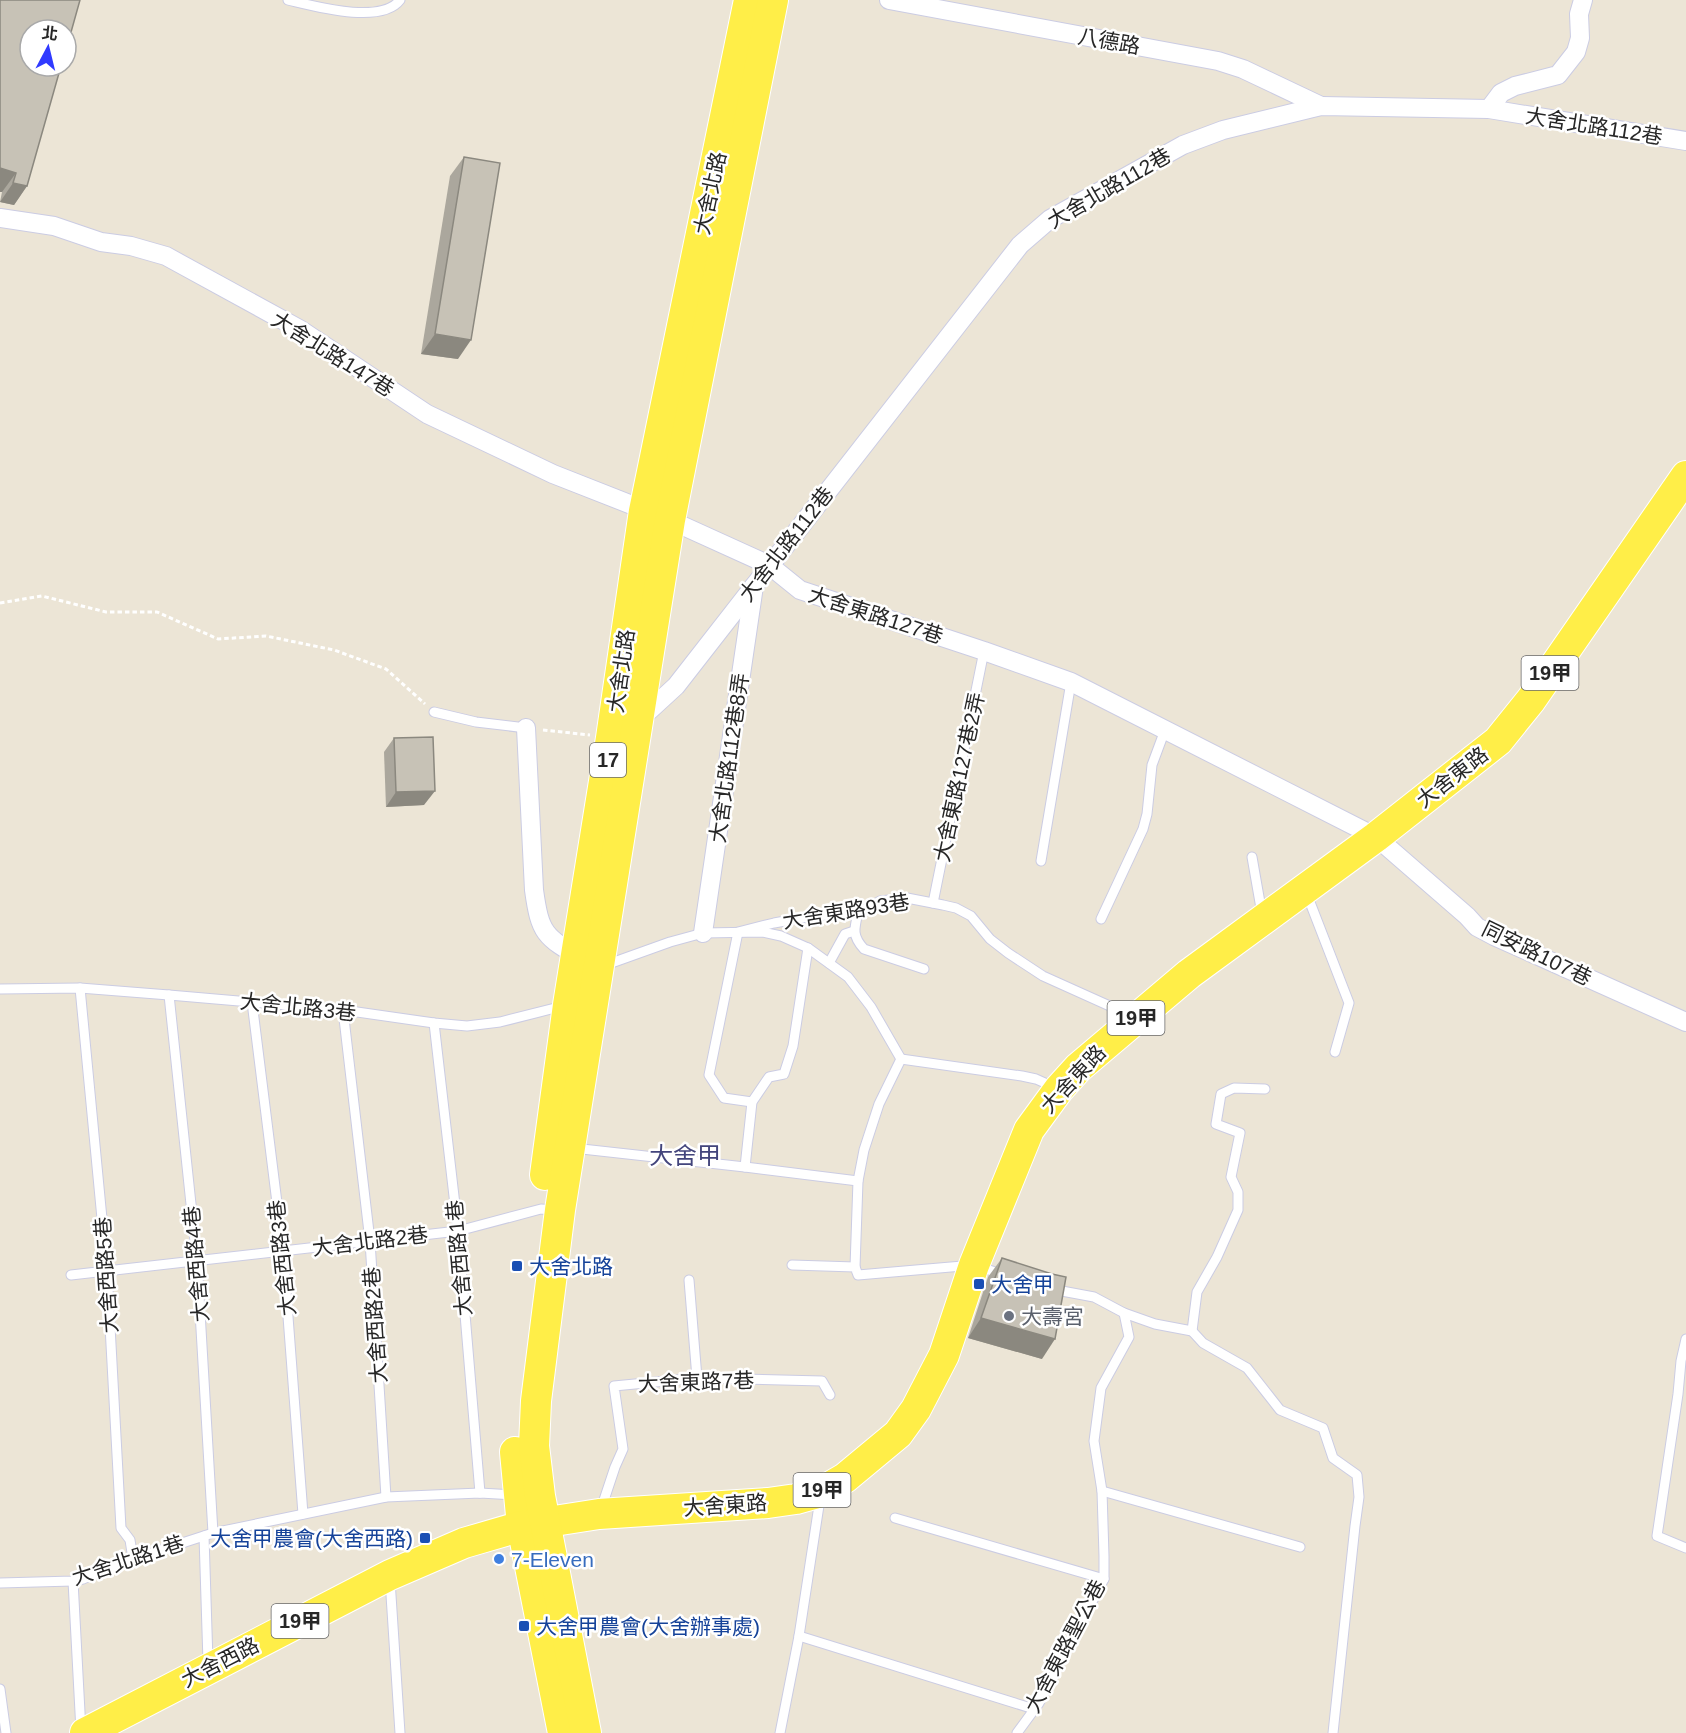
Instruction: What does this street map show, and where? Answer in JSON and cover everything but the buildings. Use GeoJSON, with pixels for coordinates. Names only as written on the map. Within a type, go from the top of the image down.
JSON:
{"type":"FeatureCollection","features":[{"type":"Feature","properties":{"kind":"main road","name":"大舍北路"},"geometry":{"type":"LineString","coordinates":[[531,1510],[536,1401],[550,1209],[621,724],[750,0]]}},
{"type":"Feature","properties":{"kind":"main road","name":"大舍北路"},"geometry":{"type":"LineString","coordinates":[[657,516],[773,0]]}},
{"type":"Feature","properties":{"kind":"main road","name":"大舍東路"},"geometry":{"type":"LineString","coordinates":[[531,1510],[599,1514],[768,1503],[796,1499],[821,1491],[845,1478],[898,1434],[916,1408],[944,1356],[974,1265],[1029,1130],[1059,1089],[1078,1068],[1189,974],[1376,837],[1498,741],[1515,721],[1686,476]]}},
{"type":"Feature","properties":{"kind":"main road","name":"大舍西路"},"geometry":{"type":"LineString","coordinates":[[83,1733],[390,1575],[464,1543],[531,1510]]}},
{"type":"Feature","properties":{"kind":"main road","name":"17"},"geometry":{"type":"LineString","coordinates":[[531,1510],[563,1733]]}},
{"type":"Feature","properties":{"kind":"main road","name":"17"},"geometry":{"type":"LineString","coordinates":[[531,1510],[586,1733]]}},
{"type":"Feature","properties":{"kind":"street","name":"八德路"},"geometry":{"type":"LineString","coordinates":[[889,0],[1218,61],[1243,69],[1321,106]]}},
{"type":"Feature","properties":{"kind":"street"},"geometry":{"type":"LineString","coordinates":[[1489,109],[1502,93],[1515,86],[1558,75],[1576,52],[1580,38],[1579,14],[1583,0]]}},
{"type":"Feature","properties":{"kind":"street","name":"大舍北路112巷"},"geometry":{"type":"LineString","coordinates":[[621,724],[676,686],[1020,244],[1050,219],[1183,145],[1223,130],[1321,106],[1489,109],[1686,141]]}},
{"type":"Feature","properties":{"kind":"street","name":"大舍北路147巷"},"geometry":{"type":"LineString","coordinates":[[0,218],[54,226],[101,242],[130,246],[166,256],[301,330],[427,414],[553,474],[657,516]]}},
{"type":"Feature","properties":{"kind":"street","name":"大舍東路127巷"},"geometry":{"type":"LineString","coordinates":[[657,516],[769,565],[800,590],[1071,682],[1376,837]]}},
{"type":"Feature","properties":{"kind":"street","name":"大舍北路112巷8弄"},"geometry":{"type":"LineString","coordinates":[[704,933],[754,584]]}},
{"type":"Feature","properties":{"kind":"street"},"geometry":{"type":"LineString","coordinates":[[526,728],[534,890],[538,916],[543,930],[554,942],[587,962]]}},
{"type":"Feature","properties":{"kind":"street","name":"同安路107巷"},"geometry":{"type":"LineString","coordinates":[[1376,837],[1477,927],[1686,1022]]}},
{"type":"Feature","properties":{"kind":"lane"},"geometry":{"type":"LineString","coordinates":[[288,0],[363,13],[384,10],[400,0]]}},
{"type":"Feature","properties":{"kind":"lane","name":"大舍東路127巷2弄"},"geometry":{"type":"LineString","coordinates":[[933,903],[984,651]]}},
{"type":"Feature","properties":{"kind":"lane"},"geometry":{"type":"LineString","coordinates":[[1041,861],[1071,682]]}},
{"type":"Feature","properties":{"kind":"lane"},"geometry":{"type":"LineString","coordinates":[[434,711],[476,722],[526,728]]}},
{"type":"Feature","properties":{"kind":"lane"},"geometry":{"type":"LineString","coordinates":[[1101,919],[1143,829],[1147,814],[1152,765],[1165,730]]}},
{"type":"Feature","properties":{"kind":"lane"},"geometry":{"type":"LineString","coordinates":[[1252,857],[1263,920]]}},
{"type":"Feature","properties":{"kind":"lane"},"geometry":{"type":"LineString","coordinates":[[1305,890],[1349,1003],[1335,1052]]}},
{"type":"Feature","properties":{"kind":"lane","name":"大舍東路93巷"},"geometry":{"type":"LineString","coordinates":[[738,932],[793,919],[858,913],[880,902],[907,898],[933,903],[956,908],[971,916],[990,939],[1042,976],[1137,1018]]}},
{"type":"Feature","properties":{"kind":"lane"},"geometry":{"type":"LineString","coordinates":[[858,913],[854,931],[857,942],[864,949],[924,969]]}},
{"type":"Feature","properties":{"kind":"lane"},"geometry":{"type":"LineString","coordinates":[[829,963],[845,934],[854,931]]}},
{"type":"Feature","properties":{"kind":"lane"},"geometry":{"type":"LineString","coordinates":[[738,932],[710,1075],[724,1098],[752,1102]]}},
{"type":"Feature","properties":{"kind":"lane"},"geometry":{"type":"LineString","coordinates":[[587,962],[704,933],[762,932],[781,936],[808,948],[848,977],[872,1007],[901,1059]]}},
{"type":"Feature","properties":{"kind":"lane"},"geometry":{"type":"LineString","coordinates":[[745,1167],[752,1102],[769,1077],[784,1074],[793,1046],[808,948]]}},
{"type":"Feature","properties":{"kind":"lane","name":"大舍北路3巷"},"geometry":{"type":"LineString","coordinates":[[0,989],[80,988],[169,995],[343,1010],[467,1026],[500,1022],[580,1006]]}},
{"type":"Feature","properties":{"kind":"lane","name":"大舍西路5巷"},"geometry":{"type":"LineString","coordinates":[[80,988],[107,1271],[121,1528],[130,1540],[133,1559]]}},
{"type":"Feature","properties":{"kind":"lane","name":"大舍西路4巷"},"geometry":{"type":"LineString","coordinates":[[169,995],[197,1261],[208,1534],[208,1668]]}},
{"type":"Feature","properties":{"kind":"lane","name":"大舍西路3巷"},"geometry":{"type":"LineString","coordinates":[[252,1002],[283,1251],[303,1514]]}},
{"type":"Feature","properties":{"kind":"lane","name":"大舍西路2巷"},"geometry":{"type":"LineString","coordinates":[[343,1010],[370,1241],[386,1497]]}},
{"type":"Feature","properties":{"kind":"lane","name":"大舍西路1巷"},"geometry":{"type":"LineString","coordinates":[[434,1023],[458,1231],[480,1493]]}},
{"type":"Feature","properties":{"kind":"lane"},"geometry":{"type":"LineString","coordinates":[[901,1059],[1036,1078],[1059,1089]]}},
{"type":"Feature","properties":{"kind":"lane"},"geometry":{"type":"LineString","coordinates":[[901,1059],[879,1104],[864,1150],[858,1181],[855,1267],[858,1275],[974,1265],[1019,1280]]}},
{"type":"Feature","properties":{"kind":"lane"},"geometry":{"type":"LineString","coordinates":[[1192,1331],[1197,1292],[1217,1257],[1238,1210],[1238,1192],[1231,1177],[1240,1132],[1216,1124],[1221,1094],[1234,1088],[1265,1089]]}},
{"type":"Feature","properties":{"kind":"lane"},"geometry":{"type":"LineString","coordinates":[[560,1146],[858,1181]]}},
{"type":"Feature","properties":{"kind":"lane","name":"大舍北路2巷"},"geometry":{"type":"LineString","coordinates":[[71,1275],[458,1231],[550,1209]]}},
{"type":"Feature","properties":{"kind":"lane"},"geometry":{"type":"LineString","coordinates":[[792,1265],[855,1267]]}},
{"type":"Feature","properties":{"kind":"lane"},"geometry":{"type":"LineString","coordinates":[[689,1280],[697,1378]]}},
{"type":"Feature","properties":{"kind":"lane"},"geometry":{"type":"LineString","coordinates":[[1041,1287],[1094,1297],[1124,1313],[1155,1324],[1192,1331],[1203,1343],[1247,1368],[1280,1410],[1323,1428],[1333,1458],[1357,1475],[1359,1497],[1333,1733]]}},
{"type":"Feature","properties":{"kind":"lane","name":"大舍東路聖公巷"},"geometry":{"type":"LineString","coordinates":[[1017,1733],[1035,1709],[1104,1579],[1102,1491],[1094,1441],[1101,1388],[1129,1337],[1124,1313]]}},
{"type":"Feature","properties":{"kind":"lane"},"geometry":{"type":"LineString","coordinates":[[1686,1339],[1657,1536],[1686,1548]]}},
{"type":"Feature","properties":{"kind":"lane","name":"大舍東路7巷"},"geometry":{"type":"LineString","coordinates":[[599,1514],[623,1449],[614,1386],[697,1378],[822,1381],[830,1395]]}},
{"type":"Feature","properties":{"kind":"lane"},"geometry":{"type":"LineString","coordinates":[[780,1733],[799,1636],[821,1491]]}},
{"type":"Feature","properties":{"kind":"lane"},"geometry":{"type":"LineString","coordinates":[[1102,1491],[1300,1547]]}},
{"type":"Feature","properties":{"kind":"lane","name":"大舍北路1巷"},"geometry":{"type":"LineString","coordinates":[[0,1583],[83,1579],[133,1559],[208,1534],[386,1497],[480,1493],[531,1510]]}},
{"type":"Feature","properties":{"kind":"lane"},"geometry":{"type":"LineString","coordinates":[[895,1518],[1104,1579]]}},
{"type":"Feature","properties":{"kind":"lane"},"geometry":{"type":"LineString","coordinates":[[390,1575],[400,1733]]}},
{"type":"Feature","properties":{"kind":"lane"},"geometry":{"type":"LineString","coordinates":[[73,1581],[83,1733]]}},
{"type":"Feature","properties":{"kind":"lane"},"geometry":{"type":"LineString","coordinates":[[799,1636],[1035,1709]]}},
{"type":"Feature","properties":{"kind":"lane"},"geometry":{"type":"LineString","coordinates":[[0,1689],[6,1733]]}},
{"type":"Feature","properties":{"kind":"path"},"geometry":{"type":"LineString","coordinates":[[0,603],[42,596],[106,612],[157,612],[218,639],[266,636],[334,650],[386,669],[434,711]]}},
{"type":"Feature","properties":{"kind":"path"},"geometry":{"type":"LineString","coordinates":[[526,728],[621,724]]}},
{"type":"Feature","properties":{"kind":"place","name":"大舍北路"},"geometry":{"type":"Point","coordinates":[517,1266]}},
{"type":"Feature","properties":{"kind":"place","name":"大舍甲"},"geometry":{"type":"Point","coordinates":[979,1284]}},
{"type":"Feature","properties":{"kind":"place","name":"大壽宮"},"geometry":{"type":"Point","coordinates":[1009,1316]}},
{"type":"Feature","properties":{"kind":"place","name":"大舍甲農會(大舍西路)"},"geometry":{"type":"Point","coordinates":[425,1538]}},
{"type":"Feature","properties":{"kind":"place","name":"7-Eleven"},"geometry":{"type":"Point","coordinates":[499,1559]}},
{"type":"Feature","properties":{"kind":"place","name":"大舍甲農會(大舍辦事處)"},"geometry":{"type":"Point","coordinates":[524,1626]}},
{"type":"Feature","properties":{"kind":"district","name":"大舍甲"},"geometry":{"type":"Point","coordinates":[685,1155]}}]}
